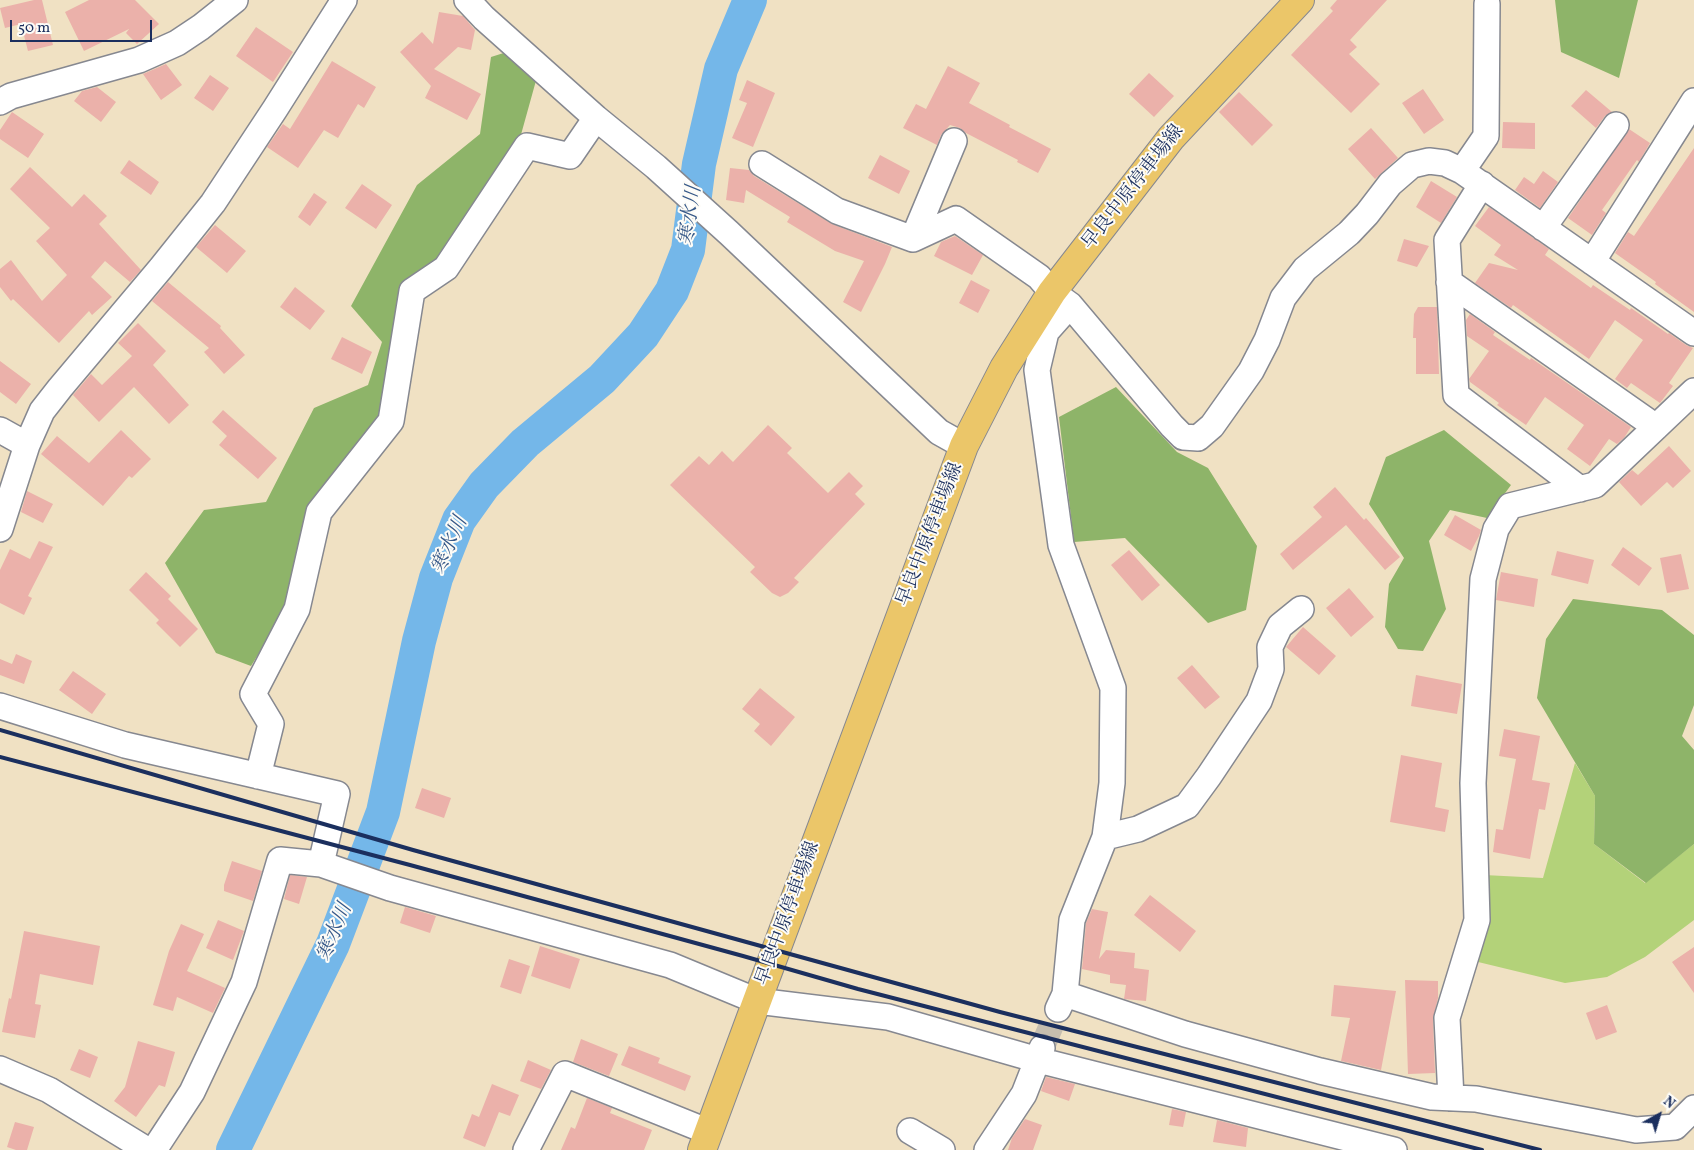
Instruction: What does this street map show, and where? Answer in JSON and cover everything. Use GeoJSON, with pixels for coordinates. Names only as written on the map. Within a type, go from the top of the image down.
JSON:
{"type":"FeatureCollection","features":[{"type":"Feature","properties":{"kind":"main road","name":"早良中原停車場線"},"geometry":{"type":"LineString","coordinates":[[706,1141],[756,1001],[964,446],[1004,368],[1061,298],[1171,138],[1300,0]]}},
{"type":"Feature","properties":{"kind":"street"},"geometry":{"type":"LineString","coordinates":[[0,102],[11,96],[139,60],[177,43],[202,27],[234,0]]}},
{"type":"Feature","properties":{"kind":"street"},"geometry":{"type":"LineString","coordinates":[[0,529],[27,445],[42,411],[161,268],[212,203],[275,109],[344,0]]}},
{"type":"Feature","properties":{"kind":"street"},"geometry":{"type":"LineString","coordinates":[[467,0],[491,24],[596,118],[656,167],[729,233],[939,432],[964,446]]}},
{"type":"Feature","properties":{"kind":"street"},"geometry":{"type":"LineString","coordinates":[[1487,4],[1486,136],[1472,178],[1447,240],[1456,395],[1580,489]]}},
{"type":"Feature","properties":{"kind":"street"},"geometry":{"type":"LineString","coordinates":[[1592,262],[1694,101]]}},
{"type":"Feature","properties":{"kind":"street"},"geometry":{"type":"LineString","coordinates":[[258,776],[270,724],[252,694],[298,609],[319,512],[391,421],[412,291],[446,268],[527,146],[570,156],[596,118]]}},
{"type":"Feature","properties":{"kind":"street"},"geometry":{"type":"LineString","coordinates":[[1543,228],[1616,126]]}},
{"type":"Feature","properties":{"kind":"street"},"geometry":{"type":"LineString","coordinates":[[913,239],[954,141]]}},
{"type":"Feature","properties":{"kind":"street"},"geometry":{"type":"LineString","coordinates":[[762,164],[837,210],[913,239],[956,219],[1039,277],[1083,319],[1183,437],[1198,438],[1212,426],[1251,371],[1267,340],[1283,298],[1305,270],[1350,233],[1390,184],[1412,165],[1430,161],[1445,162],[1472,178],[1694,333]]}},
{"type":"Feature","properties":{"kind":"street"},"geometry":{"type":"LineString","coordinates":[[1449,282],[1656,427]]}},
{"type":"Feature","properties":{"kind":"street"},"geometry":{"type":"LineString","coordinates":[[1061,298],[1046,332],[1037,370],[1061,545],[1113,688],[1112,783],[1106,837],[1072,920],[1061,1001],[1320,1071],[1432,1098],[1476,1099],[1636,1130],[1675,1127],[1694,1108]]}},
{"type":"Feature","properties":{"kind":"street"},"geometry":{"type":"LineString","coordinates":[[1451,1098],[1447,1018],[1477,920],[1473,783],[1483,579],[1496,529],[1510,506],[1595,485],[1694,391]]}},
{"type":"Feature","properties":{"kind":"street"},"geometry":{"type":"LineString","coordinates":[[0,430],[27,445]]}},
{"type":"Feature","properties":{"kind":"street"},"geometry":{"type":"LineString","coordinates":[[1106,837],[1138,830],[1187,806],[1210,776],[1259,701],[1271,669],[1270,647],[1276,633],[1280,626],[1301,609]]}},
{"type":"Feature","properties":{"kind":"street"},"geometry":{"type":"LineString","coordinates":[[0,706],[125,746],[337,794],[321,864]]}},
{"type":"Feature","properties":{"kind":"street"},"geometry":{"type":"LineString","coordinates":[[154,1150],[192,1092],[244,982],[280,860],[321,864],[390,888],[670,965],[756,1001],[888,1017],[1040,1054],[1394,1150]]}},
{"type":"Feature","properties":{"kind":"street"},"geometry":{"type":"LineString","coordinates":[[987,1150],[1024,1094],[1040,1054]]}},
{"type":"Feature","properties":{"kind":"street"},"geometry":{"type":"LineString","coordinates":[[0,1068],[50,1090],[147,1150]]}},
{"type":"Feature","properties":{"kind":"street"},"geometry":{"type":"LineString","coordinates":[[526,1150],[564,1074],[706,1141]]}},
{"type":"Feature","properties":{"kind":"street"},"geometry":{"type":"LineString","coordinates":[[910,1131],[942,1150]]}},
{"type":"Feature","properties":{"kind":"green space"},"geometry":{"type":"Polygon","coordinates":[[[1555,0],[1638,0],[1619,78],[1561,52],[1555,0]]]}},
{"type":"Feature","properties":{"kind":"green space"},"geometry":{"type":"Polygon","coordinates":[[[510,51],[537,77],[517,149],[435,263],[382,415],[307,512],[287,608],[251,666],[216,653],[165,563],[204,510],[266,502],[314,408],[368,385],[382,342],[351,306],[417,185],[480,134],[491,57],[510,51]]]}},
{"type":"Feature","properties":{"kind":"green space"},"geometry":{"type":"Polygon","coordinates":[[[1116,387],[1177,452],[1208,468],[1257,546],[1246,610],[1208,623],[1125,538],[1074,542],[1059,417],[1116,387]]]}},
{"type":"Feature","properties":{"kind":"green space"},"geometry":{"type":"Polygon","coordinates":[[[1444,430],[1511,485],[1487,518],[1450,510],[1429,541],[1446,609],[1423,651],[1398,649],[1385,627],[1389,584],[1404,558],[1369,504],[1386,457],[1444,430]]]}},
{"type":"Feature","properties":{"kind":"green space"},"geometry":{"type":"Polygon","coordinates":[[[1573,599],[1662,610],[1694,635],[1694,705],[1682,736],[1694,750],[1694,844],[1646,883],[1594,844],[1595,796],[1537,698],[1546,639],[1573,599]]]}},
{"type":"Feature","properties":{"kind":"green space"},"geometry":{"type":"Polygon","coordinates":[[[1575,763],[1595,796],[1594,844],[1645,883],[1694,844],[1694,920],[1645,957],[1607,977],[1565,983],[1474,961],[1484,875],[1543,878],[1575,763]]]}},
{"type":"Feature","properties":{"kind":"building"},"geometry":{"type":"Polygon","coordinates":[[[42,0],[53,45],[28,51],[21,24],[5,28],[0,8],[42,0]]]}},
{"type":"Feature","properties":{"kind":"building"},"geometry":{"type":"Polygon","coordinates":[[[89,0],[135,0],[159,24],[137,44],[126,33],[129,29],[84,51],[65,12],[89,0]]]}},
{"type":"Feature","properties":{"kind":"building"},"geometry":{"type":"Polygon","coordinates":[[[1337,0],[1387,0],[1350,40],[1357,47],[1349,54],[1380,84],[1351,113],[1291,55],[1333,11],[1330,8],[1337,0]]]}},
{"type":"Feature","properties":{"kind":"building"},"geometry":{"type":"Polygon","coordinates":[[[439,12],[463,16],[475,30],[471,50],[458,47],[434,69],[481,94],[467,120],[425,98],[431,86],[400,52],[422,32],[433,44],[439,12]]]}},
{"type":"Feature","properties":{"kind":"building"},"geometry":{"type":"Polygon","coordinates":[[[256,27],[293,52],[273,82],[236,56],[256,27]]]}},
{"type":"Feature","properties":{"kind":"building"},"geometry":{"type":"Polygon","coordinates":[[[332,61],[376,87],[364,108],[358,104],[338,138],[324,130],[298,168],[267,147],[283,124],[290,129],[332,61]]]}},
{"type":"Feature","properties":{"kind":"building"},"geometry":{"type":"Polygon","coordinates":[[[166,64],[182,85],[161,100],[143,74],[166,64]]]}},
{"type":"Feature","properties":{"kind":"building"},"geometry":{"type":"Polygon","coordinates":[[[948,66],[980,83],[969,103],[1051,149],[1038,173],[960,128],[950,125],[941,135],[937,145],[903,128],[916,104],[926,109],[948,66]]]}},
{"type":"Feature","properties":{"kind":"building"},"geometry":{"type":"Polygon","coordinates":[[[1149,73],[1174,96],[1154,117],[1129,94],[1149,73]]]}},
{"type":"Feature","properties":{"kind":"building"},"geometry":{"type":"Polygon","coordinates":[[[210,75],[229,88],[213,111],[194,98],[210,75]]]}},
{"type":"Feature","properties":{"kind":"building"},"geometry":{"type":"Polygon","coordinates":[[[747,80],[775,93],[753,147],[732,138],[747,103],[739,100],[747,80]]]}},
{"type":"Feature","properties":{"kind":"building"},"geometry":{"type":"Polygon","coordinates":[[[97,87],[116,102],[101,122],[74,101],[82,91],[97,87]]]}},
{"type":"Feature","properties":{"kind":"building"},"geometry":{"type":"Polygon","coordinates":[[[1423,89],[1444,120],[1424,134],[1402,103],[1423,89]]]}},
{"type":"Feature","properties":{"kind":"building"},"geometry":{"type":"Polygon","coordinates":[[[1586,90],[1612,112],[1605,116],[1596,128],[1571,106],[1586,90]]]}},
{"type":"Feature","properties":{"kind":"building"},"geometry":{"type":"Polygon","coordinates":[[[1239,92],[1273,125],[1252,146],[1219,112],[1239,92]]]}},
{"type":"Feature","properties":{"kind":"building"},"geometry":{"type":"Polygon","coordinates":[[[12,112],[44,134],[28,158],[0,139],[0,130],[12,112]]]}},
{"type":"Feature","properties":{"kind":"building"},"geometry":{"type":"Polygon","coordinates":[[[1503,122],[1535,123],[1535,149],[1502,148],[1503,122]]]}},
{"type":"Feature","properties":{"kind":"building"},"geometry":{"type":"Polygon","coordinates":[[[1371,128],[1398,158],[1375,179],[1348,149],[1371,128]]]}},
{"type":"Feature","properties":{"kind":"building"},"geometry":{"type":"Polygon","coordinates":[[[1629,129],[1650,143],[1639,162],[1637,160],[1602,210],[1606,213],[1592,235],[1568,218],[1629,129]]]}},
{"type":"Feature","properties":{"kind":"building"},"geometry":{"type":"Polygon","coordinates":[[[1694,148],[1694,312],[1615,253],[1628,232],[1634,236],[1694,148]]]}},
{"type":"Feature","properties":{"kind":"building"},"geometry":{"type":"Polygon","coordinates":[[[880,155],[910,171],[899,194],[868,178],[880,155]]]}},
{"type":"Feature","properties":{"kind":"building"},"geometry":{"type":"Polygon","coordinates":[[[129,160],[159,182],[151,195],[120,173],[129,160]]]}},
{"type":"Feature","properties":{"kind":"building"},"geometry":{"type":"Polygon","coordinates":[[[30,167],[72,207],[84,194],[107,216],[99,224],[141,270],[130,282],[105,261],[91,277],[112,297],[92,315],[89,311],[59,343],[13,299],[11,301],[0,287],[0,269],[11,260],[42,301],[67,275],[36,241],[50,228],[10,189],[30,167]]]}},
{"type":"Feature","properties":{"kind":"building"},"geometry":{"type":"Polygon","coordinates":[[[730,168],[749,170],[754,176],[832,224],[892,247],[861,312],[843,302],[864,261],[835,251],[787,222],[790,217],[746,190],[744,203],[726,200],[730,168]]]}},
{"type":"Feature","properties":{"kind":"building"},"geometry":{"type":"Polygon","coordinates":[[[1543,171],[1558,182],[1540,208],[1515,190],[1524,177],[1534,184],[1543,171]]]}},
{"type":"Feature","properties":{"kind":"building"},"geometry":{"type":"Polygon","coordinates":[[[1431,181],[1457,197],[1441,223],[1416,207],[1431,181]]]}},
{"type":"Feature","properties":{"kind":"building"},"geometry":{"type":"Polygon","coordinates":[[[362,184],[392,205],[376,229],[345,208],[362,184]]]}},
{"type":"Feature","properties":{"kind":"building"},"geometry":{"type":"Polygon","coordinates":[[[314,193],[327,202],[310,226],[298,217],[314,193]]]}},
{"type":"Feature","properties":{"kind":"building"},"geometry":{"type":"Polygon","coordinates":[[[1489,207],[1549,249],[1545,255],[1591,288],[1593,285],[1693,348],[1669,383],[1673,386],[1660,403],[1631,383],[1627,388],[1615,379],[1643,340],[1615,320],[1589,359],[1513,305],[1511,308],[1475,283],[1489,263],[1518,270],[1494,255],[1501,245],[1475,226],[1489,207]]]}},
{"type":"Feature","properties":{"kind":"building"},"geometry":{"type":"Polygon","coordinates":[[[215,225],[246,251],[227,273],[196,247],[215,225]]]}},
{"type":"Feature","properties":{"kind":"building"},"geometry":{"type":"Polygon","coordinates":[[[955,236],[983,255],[972,275],[934,256],[941,242],[955,236]]]}},
{"type":"Feature","properties":{"kind":"building"},"geometry":{"type":"Polygon","coordinates":[[[1404,239],[1429,246],[1417,267],[1397,261],[1404,239]]]}},
{"type":"Feature","properties":{"kind":"building"},"geometry":{"type":"Polygon","coordinates":[[[971,280],[990,290],[978,313],[959,303],[971,280]]]}},
{"type":"Feature","properties":{"kind":"building"},"geometry":{"type":"Polygon","coordinates":[[[168,282],[221,326],[220,328],[245,355],[224,374],[204,352],[209,348],[152,301],[168,282]]]}},
{"type":"Feature","properties":{"kind":"building"},"geometry":{"type":"Polygon","coordinates":[[[295,287],[325,311],[310,330],[280,307],[295,287]]]}},
{"type":"Feature","properties":{"kind":"building"},"geometry":{"type":"Polygon","coordinates":[[[1418,307],[1437,307],[1439,374],[1416,374],[1416,338],[1413,338],[1414,314],[1418,307]]]}},
{"type":"Feature","properties":{"kind":"building"},"geometry":{"type":"Polygon","coordinates":[[[1470,314],[1495,332],[1493,335],[1530,360],[1531,358],[1631,427],[1624,438],[1617,444],[1609,439],[1590,466],[1567,449],[1584,425],[1545,397],[1526,425],[1497,405],[1499,403],[1470,382],[1469,379],[1489,351],[1467,336],[1466,320],[1470,314]]]}},
{"type":"Feature","properties":{"kind":"building"},"geometry":{"type":"Polygon","coordinates":[[[138,323],[166,351],[153,365],[189,405],[169,424],[134,387],[99,422],[73,395],[91,374],[102,385],[132,356],[118,343],[138,323]]]}},
{"type":"Feature","properties":{"kind":"building"},"geometry":{"type":"Polygon","coordinates":[[[342,337],[372,352],[362,374],[331,359],[342,337]]]}},
{"type":"Feature","properties":{"kind":"building"},"geometry":{"type":"Polygon","coordinates":[[[0,361],[31,384],[16,404],[0,392],[0,361]]]}},
{"type":"Feature","properties":{"kind":"building"},"geometry":{"type":"Polygon","coordinates":[[[223,410],[277,458],[258,479],[219,445],[227,436],[212,422],[223,410]]]}},
{"type":"Feature","properties":{"kind":"building"},"geometry":{"type":"Polygon","coordinates":[[[768,425],[792,448],[787,453],[828,493],[849,472],[863,486],[855,494],[865,504],[794,578],[799,582],[788,593],[780,597],[772,593],[750,572],[755,567],[670,485],[699,456],[709,465],[722,451],[733,462],[768,425]]]}},
{"type":"Feature","properties":{"kind":"building"},"geometry":{"type":"Polygon","coordinates":[[[121,430],[151,459],[132,478],[129,476],[103,506],[41,454],[57,436],[89,463],[121,430]]]}},
{"type":"Feature","properties":{"kind":"building"},"geometry":{"type":"Polygon","coordinates":[[[1669,446],[1691,471],[1673,488],[1667,482],[1641,506],[1619,482],[1632,470],[1638,475],[1669,446]]]}},
{"type":"Feature","properties":{"kind":"building"},"geometry":{"type":"Polygon","coordinates":[[[1335,487],[1364,520],[1366,518],[1400,557],[1385,570],[1346,525],[1293,570],[1280,554],[1322,517],[1313,507],[1335,487]]]}},
{"type":"Feature","properties":{"kind":"building"},"geometry":{"type":"Polygon","coordinates":[[[27,491],[53,504],[43,523],[21,512],[27,491]]]}},
{"type":"Feature","properties":{"kind":"building"},"geometry":{"type":"Polygon","coordinates":[[[1455,515],[1481,530],[1471,551],[1444,535],[1455,515]]]}},
{"type":"Feature","properties":{"kind":"building"},"geometry":{"type":"Polygon","coordinates":[[[39,541],[53,547],[28,596],[32,598],[24,615],[0,603],[0,570],[10,549],[30,559],[39,541]]]}},
{"type":"Feature","properties":{"kind":"building"},"geometry":{"type":"Polygon","coordinates":[[[1623,547],[1652,568],[1639,586],[1611,565],[1623,547]]]}},
{"type":"Feature","properties":{"kind":"building"},"geometry":{"type":"Polygon","coordinates":[[[1129,550],[1160,585],[1142,601],[1111,565],[1129,550]]]}},
{"type":"Feature","properties":{"kind":"building"},"geometry":{"type":"Polygon","coordinates":[[[1557,551],[1594,560],[1588,584],[1551,575],[1557,551]]]}},
{"type":"Feature","properties":{"kind":"building"},"geometry":{"type":"Polygon","coordinates":[[[1681,554],[1689,589],[1667,593],[1660,558],[1681,554]]]}},
{"type":"Feature","properties":{"kind":"building"},"geometry":{"type":"Polygon","coordinates":[[[146,572],[171,596],[168,599],[198,629],[180,647],[156,623],[159,620],[129,590],[146,572]]]}},
{"type":"Feature","properties":{"kind":"building"},"geometry":{"type":"Polygon","coordinates":[[[1501,572],[1538,579],[1534,607],[1496,600],[1501,572]]]}},
{"type":"Feature","properties":{"kind":"building"},"geometry":{"type":"Polygon","coordinates":[[[1349,588],[1374,617],[1351,637],[1326,608],[1349,588]]]}},
{"type":"Feature","properties":{"kind":"building"},"geometry":{"type":"Polygon","coordinates":[[[1303,627],[1336,656],[1319,675],[1286,647],[1303,627]]]}},
{"type":"Feature","properties":{"kind":"building"},"geometry":{"type":"Polygon","coordinates":[[[16,654],[32,661],[24,684],[0,675],[0,659],[12,664],[16,654]]]}},
{"type":"Feature","properties":{"kind":"building"},"geometry":{"type":"Polygon","coordinates":[[[1192,665],[1220,697],[1205,709],[1177,678],[1192,665]]]}},
{"type":"Feature","properties":{"kind":"building"},"geometry":{"type":"Polygon","coordinates":[[[73,671],[106,694],[92,714],[59,690],[73,671]]]}},
{"type":"Feature","properties":{"kind":"building"},"geometry":{"type":"Polygon","coordinates":[[[1416,675],[1462,684],[1457,714],[1411,706],[1416,675]]]}},
{"type":"Feature","properties":{"kind":"building"},"geometry":{"type":"Polygon","coordinates":[[[760,688],[795,717],[771,746],[754,731],[760,724],[742,709],[760,688]]]}},
{"type":"Feature","properties":{"kind":"building"},"geometry":{"type":"Polygon","coordinates":[[[1504,729],[1540,736],[1532,780],[1550,783],[1545,810],[1539,809],[1530,859],[1493,852],[1496,829],[1503,830],[1516,759],[1499,756],[1504,729]]]}},
{"type":"Feature","properties":{"kind":"building"},"geometry":{"type":"Polygon","coordinates":[[[1401,755],[1442,763],[1435,807],[1449,810],[1445,832],[1390,822],[1401,755]]]}},
{"type":"Feature","properties":{"kind":"building"},"geometry":{"type":"Polygon","coordinates":[[[422,788],[451,798],[444,818],[415,808],[422,788]]]}},
{"type":"Feature","properties":{"kind":"building"},"geometry":{"type":"Polygon","coordinates":[[[232,861],[262,871],[253,901],[224,891],[224,885],[232,861]]]}},
{"type":"Feature","properties":{"kind":"building"},"geometry":{"type":"Polygon","coordinates":[[[290,875],[307,877],[299,904],[284,899],[290,875]]]}},
{"type":"Feature","properties":{"kind":"building"},"geometry":{"type":"Polygon","coordinates":[[[1150,895],[1196,931],[1180,952],[1134,915],[1150,895]]]}},
{"type":"Feature","properties":{"kind":"building"},"geometry":{"type":"Polygon","coordinates":[[[405,907],[436,916],[430,933],[400,923],[405,907]]]}},
{"type":"Feature","properties":{"kind":"building"},"geometry":{"type":"Polygon","coordinates":[[[1092,909],[1108,912],[1099,959],[1106,950],[1135,953],[1134,968],[1149,970],[1146,1001],[1124,999],[1126,985],[1110,983],[1110,975],[1082,969],[1086,923],[1092,909]]]}},
{"type":"Feature","properties":{"kind":"building"},"geometry":{"type":"Polygon","coordinates":[[[218,920],[244,931],[233,960],[206,948],[218,920]]]}},
{"type":"Feature","properties":{"kind":"building"},"geometry":{"type":"Polygon","coordinates":[[[181,924],[204,934],[187,971],[225,988],[213,1013],[177,997],[173,1011],[153,1005],[169,951],[181,924]]]}},
{"type":"Feature","properties":{"kind":"building"},"geometry":{"type":"Polygon","coordinates":[[[24,931],[100,946],[93,985],[40,974],[35,1004],[41,1005],[35,1038],[2,1032],[9,998],[11,999],[24,931]]]}},
{"type":"Feature","properties":{"kind":"building"},"geometry":{"type":"Polygon","coordinates":[[[540,946],[580,959],[570,989],[531,976],[540,946]]]}},
{"type":"Feature","properties":{"kind":"building"},"geometry":{"type":"Polygon","coordinates":[[[1694,947],[1694,993],[1672,962],[1694,947]]]}},
{"type":"Feature","properties":{"kind":"building"},"geometry":{"type":"Polygon","coordinates":[[[509,959],[530,966],[521,994],[500,987],[509,959]]]}},
{"type":"Feature","properties":{"kind":"building"},"geometry":{"type":"Polygon","coordinates":[[[1405,980],[1438,981],[1438,998],[1433,1019],[1435,1073],[1408,1074],[1405,980]]]}},
{"type":"Feature","properties":{"kind":"building"},"geometry":{"type":"Polygon","coordinates":[[[1334,985],[1396,991],[1381,1070],[1341,1061],[1350,1018],[1331,1016],[1334,985]]]}},
{"type":"Feature","properties":{"kind":"building"},"geometry":{"type":"Polygon","coordinates":[[[1607,1005],[1617,1032],[1596,1040],[1586,1013],[1607,1005]]]}},
{"type":"Feature","properties":{"kind":"building"},"geometry":{"type":"Polygon","coordinates":[[[581,1039],[618,1054],[609,1076],[573,1062],[581,1039]]]}},
{"type":"Feature","properties":{"kind":"building"},"geometry":{"type":"Polygon","coordinates":[[[138,1041],[175,1052],[165,1087],[159,1085],[136,1117],[114,1101],[125,1087],[138,1041]]]}},
{"type":"Feature","properties":{"kind":"building"},"geometry":{"type":"Polygon","coordinates":[[[629,1046],[660,1058],[658,1063],[691,1076],[685,1091],[621,1065],[629,1046]]]}},
{"type":"Feature","properties":{"kind":"building"},"geometry":{"type":"Polygon","coordinates":[[[79,1049],[98,1057],[90,1078],[70,1070],[79,1049]]]}},
{"type":"Feature","properties":{"kind":"building"},"geometry":{"type":"Polygon","coordinates":[[[528,1060],[551,1070],[541,1089],[520,1081],[528,1060]]]}},
{"type":"Feature","properties":{"kind":"building"},"geometry":{"type":"Polygon","coordinates":[[[1046,1077],[1075,1084],[1069,1101],[1041,1091],[1046,1077]]]}},
{"type":"Feature","properties":{"kind":"building"},"geometry":{"type":"Polygon","coordinates":[[[492,1084],[519,1095],[510,1116],[499,1112],[485,1147],[463,1138],[472,1114],[479,1117],[492,1084]]]}},
{"type":"Feature","properties":{"kind":"building"},"geometry":{"type":"Polygon","coordinates":[[[587,1098],[612,1108],[610,1113],[652,1130],[644,1150],[561,1150],[571,1127],[575,1129],[587,1098]]]}},
{"type":"Feature","properties":{"kind":"building"},"geometry":{"type":"Polygon","coordinates":[[[1172,1109],[1186,1112],[1183,1127],[1169,1125],[1172,1109]]]}},
{"type":"Feature","properties":{"kind":"building"},"geometry":{"type":"Polygon","coordinates":[[[1025,1119],[1042,1125],[1033,1150],[1008,1150],[1012,1138],[1025,1119]]]}},
{"type":"Feature","properties":{"kind":"building"},"geometry":{"type":"Polygon","coordinates":[[[1217,1120],[1248,1128],[1246,1147],[1213,1142],[1217,1120]]]}},
{"type":"Feature","properties":{"kind":"building"},"geometry":{"type":"Polygon","coordinates":[[[15,1122],[34,1127],[27,1150],[16,1150],[7,1147],[15,1122]]]}},
{"type":"Feature","properties":{"kind":"waterway","name":"寒水川"},"geometry":{"type":"LineString","coordinates":[[233,1150],[333,944],[383,812],[419,641],[436,578],[459,520],[484,485],[525,443],[602,379],[643,335],[672,291],[688,250],[699,164],[721,69],[750,0]]}},
{"type":"Feature","properties":{"kind":"tunnel"},"geometry":{"type":"LineString","coordinates":[[1042,1048],[1058,1009]]}},
{"type":"Feature","properties":{"kind":"railway"},"geometry":{"type":"LineString","coordinates":[[0,730],[413,850],[1000,1012],[1540,1150]]}},
{"type":"Feature","properties":{"kind":"railway"},"geometry":{"type":"LineString","coordinates":[[0,757],[410,865],[858,989],[1482,1150]]}}]}
